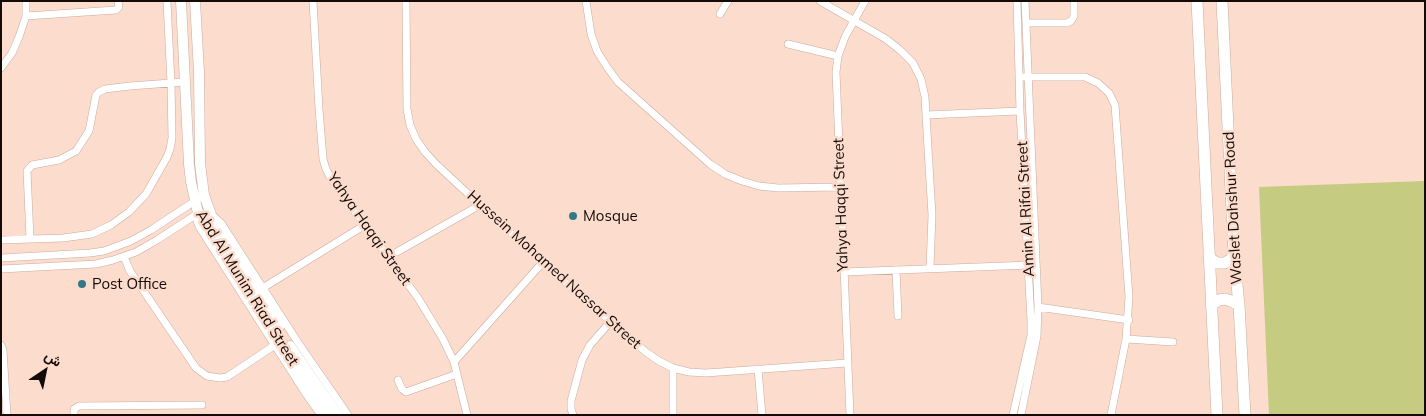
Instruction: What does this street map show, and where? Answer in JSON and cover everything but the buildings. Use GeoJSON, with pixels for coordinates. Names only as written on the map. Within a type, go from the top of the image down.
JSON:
{"type":"FeatureCollection","features":[{"type":"Feature","properties":{"kind":"main road","name":"Waslet Dahshur Road"},"geometry":{"type":"LineString","coordinates":[[1197,1],[1216,415]]}},
{"type":"Feature","properties":{"kind":"main road","name":"Waslet Dahshur Road"},"geometry":{"type":"LineString","coordinates":[[1222,1],[1244,415]]}},
{"type":"Feature","properties":{"kind":"main road"},"geometry":{"type":"LineString","coordinates":[[1209,255],[1217,263],[1225,263],[1234,254]]}},
{"type":"Feature","properties":{"kind":"main road"},"geometry":{"type":"LineString","coordinates":[[1212,306],[1218,300],[1225,299],[1239,306]]}},
{"type":"Feature","properties":{"kind":"street"},"geometry":{"type":"LineString","coordinates":[[1,68],[12,53],[19,37],[26,16],[26,1]]}},
{"type":"Feature","properties":{"kind":"street"},"geometry":{"type":"LineString","coordinates":[[26,16],[114,10],[119,7],[118,1]]}},
{"type":"Feature","properties":{"kind":"street"},"geometry":{"type":"LineString","coordinates":[[1,240],[63,238],[92,234],[111,226],[129,212],[146,194],[163,166],[172,138],[167,1]]}},
{"type":"Feature","properties":{"kind":"street","name":"Abd Al Munim Riad Street"},"geometry":{"type":"LineString","coordinates":[[181,1],[189,164],[195,201],[260,289],[291,347],[338,415]]}},
{"type":"Feature","properties":{"kind":"street","name":"Abd Al Munim Riad Street"},"geometry":{"type":"LineString","coordinates":[[195,1],[200,164],[204,195],[203,211],[212,236],[298,370],[330,415]]}},
{"type":"Feature","properties":{"kind":"street","name":"Yahya Haqqi Street"},"geometry":{"type":"LineString","coordinates":[[313,1],[319,109],[323,158],[326,169],[331,179],[388,257],[443,339],[454,362],[467,415]]}},
{"type":"Feature","properties":{"kind":"street","name":"Hussein Mohamed Nassar Street"},"geometry":{"type":"LineString","coordinates":[[406,1],[407,109],[410,125],[416,139],[426,152],[480,205],[542,262],[646,352],[673,368],[689,372],[706,373],[847,363]]}},
{"type":"Feature","properties":{"kind":"street"},"geometry":{"type":"LineString","coordinates":[[586,1],[591,34],[607,68],[618,82],[710,164],[742,182],[760,186],[778,188],[840,187]]}},
{"type":"Feature","properties":{"kind":"street"},"geometry":{"type":"LineString","coordinates":[[720,14],[728,1]]}},
{"type":"Feature","properties":{"kind":"street"},"geometry":{"type":"LineString","coordinates":[[820,1],[886,39],[912,63],[921,79],[925,97],[932,215],[930,268]]}},
{"type":"Feature","properties":{"kind":"street","name":"Yahya Haqqi Street"},"geometry":{"type":"LineString","coordinates":[[850,415],[836,72],[838,56],[845,37],[865,1]]}},
{"type":"Feature","properties":{"kind":"street","name":"Amin Al Rifai Street"},"geometry":{"type":"LineString","coordinates":[[1017,1],[1020,112],[1032,264],[1038,307],[1021,415]]}},
{"type":"Feature","properties":{"kind":"street","name":"Amin Al Rifai Street"},"geometry":{"type":"LineString","coordinates":[[1014,415],[1034,336],[1031,310],[1029,77],[1025,1]]}},
{"type":"Feature","properties":{"kind":"street"},"geometry":{"type":"LineString","coordinates":[[1026,23],[1067,23],[1074,16],[1074,1]]}},
{"type":"Feature","properties":{"kind":"street"},"geometry":{"type":"LineString","coordinates":[[788,44],[838,56]]}},
{"type":"Feature","properties":{"kind":"street"},"geometry":{"type":"LineString","coordinates":[[1019,77],[1085,77],[1098,83],[1109,93],[1115,106],[1129,297],[1129,320],[1111,415]]}},
{"type":"Feature","properties":{"kind":"street"},"geometry":{"type":"LineString","coordinates":[[30,238],[27,171],[32,165],[59,160],[76,151],[89,131],[96,95],[101,90],[184,82]]}},
{"type":"Feature","properties":{"kind":"street"},"geometry":{"type":"LineString","coordinates":[[926,115],[1020,112]]}},
{"type":"Feature","properties":{"kind":"street"},"geometry":{"type":"LineString","coordinates":[[1,258],[90,254],[104,251],[131,241],[151,230],[204,195]]}},
{"type":"Feature","properties":{"kind":"street"},"geometry":{"type":"LineString","coordinates":[[388,257],[480,205]]}},
{"type":"Feature","properties":{"kind":"street"},"geometry":{"type":"LineString","coordinates":[[1,269],[96,264],[124,257],[157,240],[203,211]]}},
{"type":"Feature","properties":{"kind":"street"},"geometry":{"type":"LineString","coordinates":[[203,211],[197,217],[198,225],[321,415]]}},
{"type":"Feature","properties":{"kind":"street"},"geometry":{"type":"LineString","coordinates":[[348,415],[260,289],[365,225]]}},
{"type":"Feature","properties":{"kind":"street"},"geometry":{"type":"LineString","coordinates":[[124,257],[130,271],[196,368],[207,376],[220,378],[227,376],[275,345]]}},
{"type":"Feature","properties":{"kind":"street"},"geometry":{"type":"LineString","coordinates":[[454,362],[542,262]]}},
{"type":"Feature","properties":{"kind":"street"},"geometry":{"type":"LineString","coordinates":[[844,272],[1032,264]]}},
{"type":"Feature","properties":{"kind":"street"},"geometry":{"type":"LineString","coordinates":[[896,270],[898,316]]}},
{"type":"Feature","properties":{"kind":"street"},"geometry":{"type":"LineString","coordinates":[[1038,307],[1129,320]]}},
{"type":"Feature","properties":{"kind":"street"},"geometry":{"type":"LineString","coordinates":[[573,415],[571,401],[582,360],[590,345],[611,321]]}},
{"type":"Feature","properties":{"kind":"street"},"geometry":{"type":"LineString","coordinates":[[1126,339],[1173,342]]}},
{"type":"Feature","properties":{"kind":"street"},"geometry":{"type":"LineString","coordinates":[[1,345],[3,350],[7,415]]}},
{"type":"Feature","properties":{"kind":"street"},"geometry":{"type":"LineString","coordinates":[[673,368],[673,415]]}},
{"type":"Feature","properties":{"kind":"street"},"geometry":{"type":"LineString","coordinates":[[758,369],[762,415]]}},
{"type":"Feature","properties":{"kind":"street"},"geometry":{"type":"LineString","coordinates":[[398,380],[403,391],[408,392],[457,374]]}},
{"type":"Feature","properties":{"kind":"street"},"geometry":{"type":"LineString","coordinates":[[74,415],[74,410],[79,406],[202,405]]}},
{"type":"Feature","properties":{"kind":"green space"},"geometry":{"type":"Polygon","coordinates":[[[1425,181],[1425,415],[1269,415],[1259,187],[1425,181]]]}},
{"type":"Feature","properties":{"kind":"place","name":"Mosque"},"geometry":{"type":"Point","coordinates":[573,216]}},
{"type":"Feature","properties":{"kind":"place","name":"Post Office"},"geometry":{"type":"Point","coordinates":[82,284]}}]}
